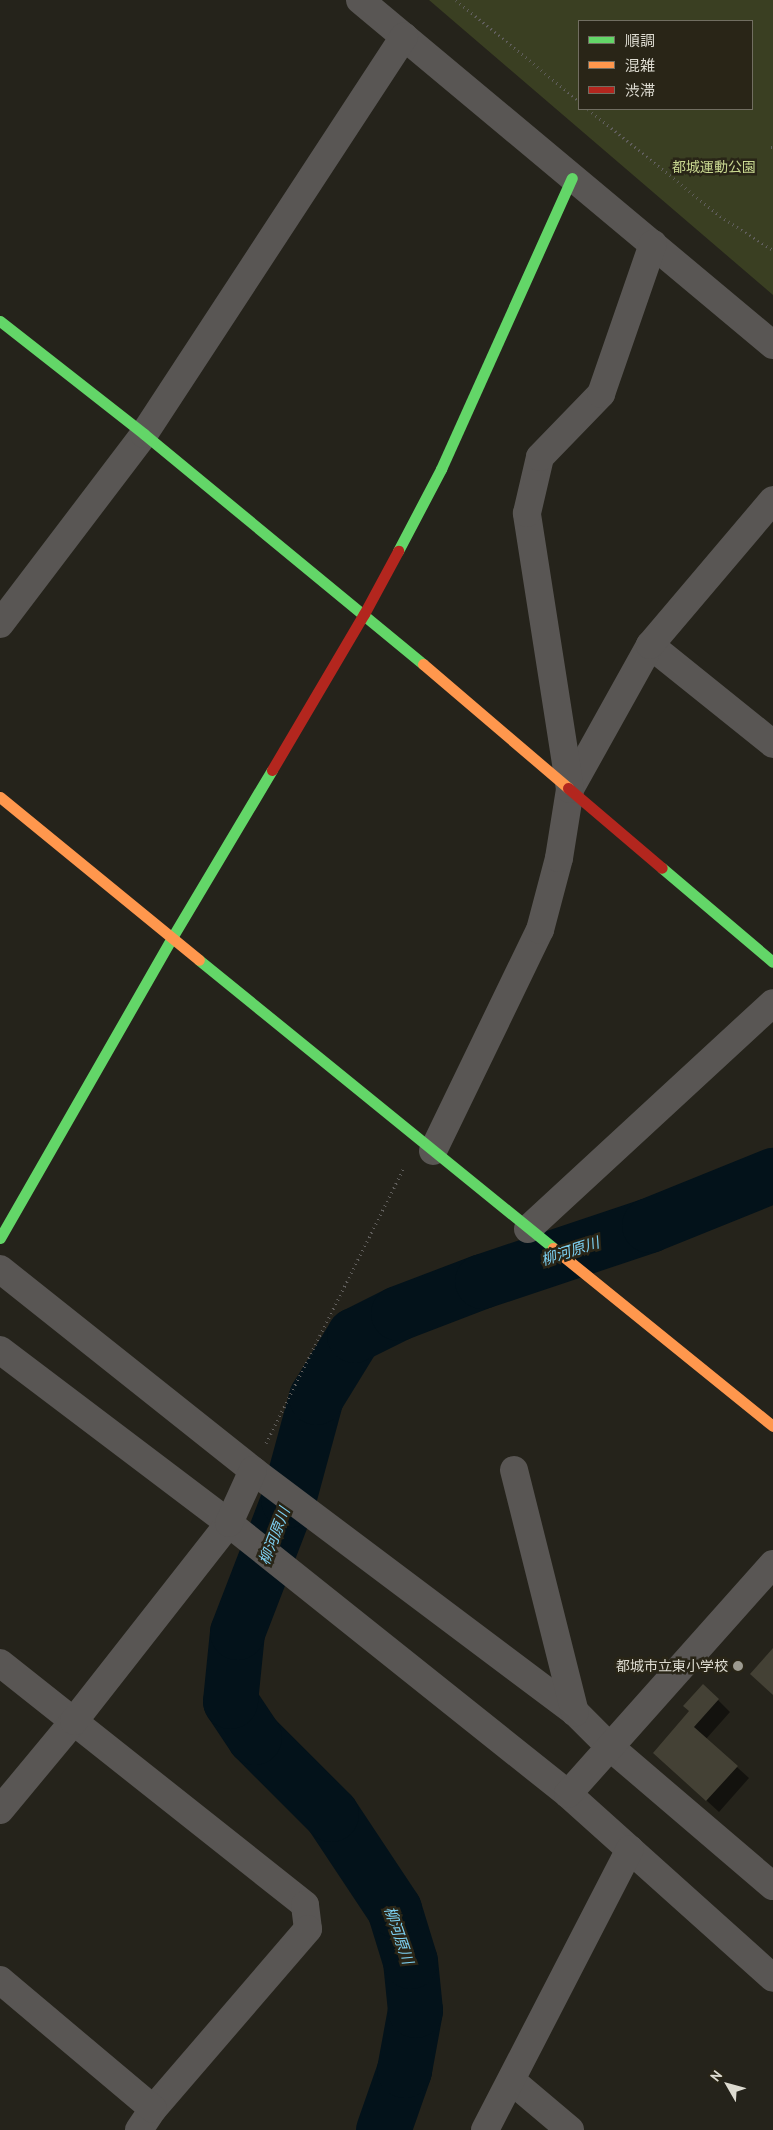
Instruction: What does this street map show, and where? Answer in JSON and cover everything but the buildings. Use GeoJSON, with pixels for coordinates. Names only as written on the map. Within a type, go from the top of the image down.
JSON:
{"type":"FeatureCollection","features":[{"type":"Feature","properties":{"kind":"street"},"geometry":{"type":"LineString","coordinates":[[360,0],[773,345]]}},
{"type":"Feature","properties":{"kind":"street"},"geometry":{"type":"LineString","coordinates":[[0,624],[144,434],[404,38]]}},
{"type":"Feature","properties":{"kind":"street"},"geometry":{"type":"LineString","coordinates":[[0,1238],[173,936],[364,614],[441,469],[572,178]]}},
{"type":"Feature","properties":{"kind":"street"},"geometry":{"type":"LineString","coordinates":[[425,1145],[540,930],[559,858],[570,789],[527,513],[540,457],[600,394],[653,244]]}},
{"type":"Feature","properties":{"kind":"street"},"geometry":{"type":"LineString","coordinates":[[0,321],[144,434],[364,614],[773,962]]}},
{"type":"Feature","properties":{"kind":"street"},"geometry":{"type":"LineString","coordinates":[[570,789],[650,645],[773,500]]}},
{"type":"Feature","properties":{"kind":"street"},"geometry":{"type":"LineString","coordinates":[[650,645],[773,744]]}},
{"type":"Feature","properties":{"kind":"street"},"geometry":{"type":"LineString","coordinates":[[0,797],[173,936],[572,1265],[773,1426]]}},
{"type":"Feature","properties":{"kind":"street"},"geometry":{"type":"LineString","coordinates":[[528,1229],[773,1003]]}},
{"type":"Feature","properties":{"kind":"street"},"geometry":{"type":"LineString","coordinates":[[0,1270],[254,1471],[574,1712],[610,1747],[773,1886]]}},
{"type":"Feature","properties":{"kind":"street"},"geometry":{"type":"LineString","coordinates":[[0,1350],[230,1524],[568,1794],[773,1978]]}},
{"type":"Feature","properties":{"kind":"street"},"geometry":{"type":"LineString","coordinates":[[514,1470],[574,1712]]}},
{"type":"Feature","properties":{"kind":"street"},"geometry":{"type":"LineString","coordinates":[[0,1810],[74,1721],[230,1524],[254,1471]]}},
{"type":"Feature","properties":{"kind":"street"},"geometry":{"type":"LineString","coordinates":[[568,1794],[773,1564]]}},
{"type":"Feature","properties":{"kind":"street"},"geometry":{"type":"LineString","coordinates":[[0,1663],[305,1905],[308,1929],[146,2120],[0,1980]]}},
{"type":"Feature","properties":{"kind":"street"},"geometry":{"type":"LineString","coordinates":[[486,2130],[630,1849]]}},
{"type":"Feature","properties":{"kind":"street"},"geometry":{"type":"LineString","coordinates":[[512,2081],[570,2130]]}},
{"type":"Feature","properties":{"kind":"path"},"geometry":{"type":"LineString","coordinates":[[456,0],[578,100]]}},
{"type":"Feature","properties":{"kind":"path"},"geometry":{"type":"LineString","coordinates":[[589,110],[720,216],[773,250]]}},
{"type":"Feature","properties":{"kind":"path"},"geometry":{"type":"LineString","coordinates":[[254,1471],[425,1145]]}},
{"type":"Feature","properties":{"kind":"green space","name":"都城運動公園"},"geometry":{"type":"Polygon","coordinates":[[[429,0],[773,0],[773,295],[429,0]]]}},
{"type":"Feature","properties":{"kind":"waterway","name":"柳河原川"},"geometry":{"type":"LineString","coordinates":[[383,2130],[404,2070],[415,2010],[410,1961],[394,1909],[331,1814],[254,1737],[230,1701],[237,1632],[288,1500],[316,1397],[354,1335],[398,1313],[482,1281],[649,1225],[773,1175]]}},
{"type":"Feature","properties":{"kind":"traffic: fast"},"geometry":{"type":"LineString","coordinates":[[398,551],[441,469],[572,178]]}},
{"type":"Feature","properties":{"kind":"traffic: fast"},"geometry":{"type":"LineString","coordinates":[[0,321],[144,434],[423,664]]}},
{"type":"Feature","properties":{"kind":"traffic: fast"},"geometry":{"type":"LineString","coordinates":[[0,1238],[173,936],[272,770]]}},
{"type":"Feature","properties":{"kind":"traffic: fast"},"geometry":{"type":"LineString","coordinates":[[662,868],[773,962]]}},
{"type":"Feature","properties":{"kind":"traffic: fast"},"geometry":{"type":"LineString","coordinates":[[199,960],[553,1248]]}},
{"type":"Feature","properties":{"kind":"traffic: slow"},"geometry":{"type":"LineString","coordinates":[[423,664],[568,788]]}},
{"type":"Feature","properties":{"kind":"traffic: slow"},"geometry":{"type":"LineString","coordinates":[[0,797],[199,960]]}},
{"type":"Feature","properties":{"kind":"traffic: slow"},"geometry":{"type":"LineString","coordinates":[[553,1248],[773,1426]]}},
{"type":"Feature","properties":{"kind":"traffic: jam"},"geometry":{"type":"LineString","coordinates":[[272,770],[364,614],[398,551]]}},
{"type":"Feature","properties":{"kind":"traffic: jam"},"geometry":{"type":"LineString","coordinates":[[568,788],[662,868]]}},
{"type":"Feature","properties":{"kind":"place","name":"都城市立東小学校"},"geometry":{"type":"Point","coordinates":[738,1666]}}]}
